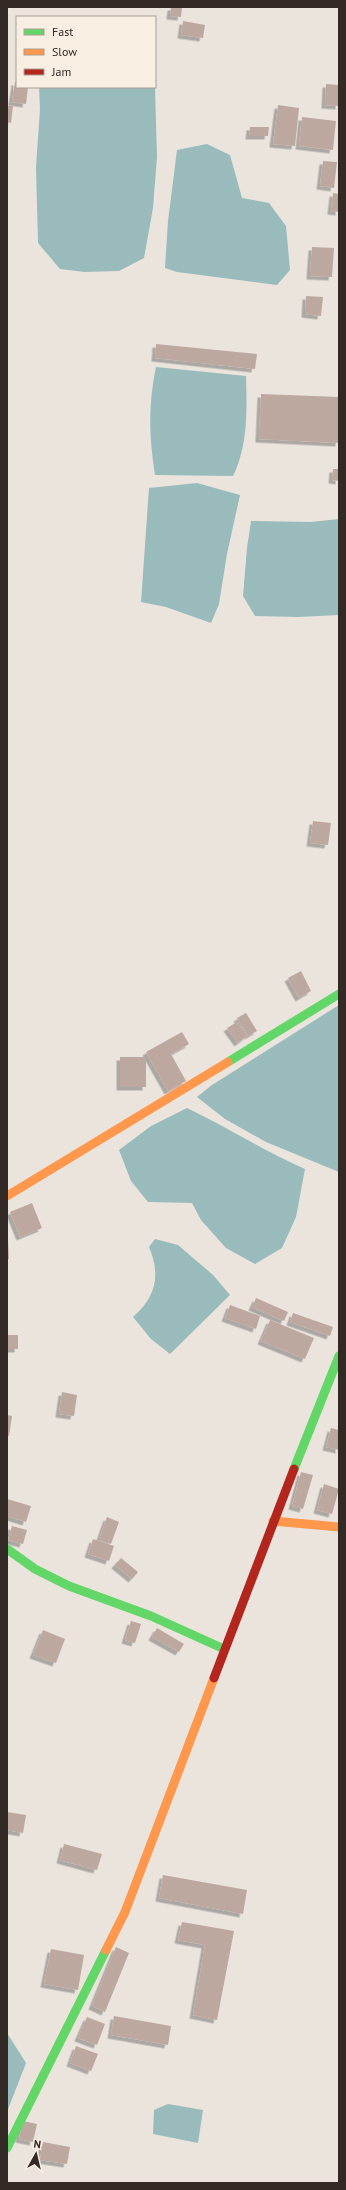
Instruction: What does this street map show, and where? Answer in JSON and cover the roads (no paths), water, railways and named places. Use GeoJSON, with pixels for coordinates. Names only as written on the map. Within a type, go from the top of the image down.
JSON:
{"type":"FeatureCollection","features":[{"type":"Feature","properties":{"kind":"street"},"geometry":{"type":"LineString","coordinates":[[7,1196],[339,994]]}},
{"type":"Feature","properties":{"kind":"street"},"geometry":{"type":"LineString","coordinates":[[7,2148],[125,1912],[273,1521],[339,1356]]}},
{"type":"Feature","properties":{"kind":"street"},"geometry":{"type":"LineString","coordinates":[[273,1521],[339,1527]]}},
{"type":"Feature","properties":{"kind":"street"},"geometry":{"type":"LineString","coordinates":[[7,1549],[35,1569],[69,1586],[151,1616],[224,1649]]}},
{"type":"Feature","properties":{"kind":"water"},"geometry":{"type":"Polygon","coordinates":[[[39,88],[155,88],[157,157],[153,208],[144,258],[119,271],[85,272],[60,269],[38,243],[36,167],[40,109],[39,88]]]}},
{"type":"Feature","properties":{"kind":"water"},"geometry":{"type":"Polygon","coordinates":[[[207,144],[230,155],[242,198],[269,203],[286,226],[290,270],[277,285],[177,272],[165,268],[168,221],[177,150],[207,144]]]}},
{"type":"Feature","properties":{"kind":"water"},"geometry":{"type":"Polygon","coordinates":[[[156,367],[246,376],[246,427],[242,452],[233,476],[155,475],[150,421],[153,381],[156,367]]]}},
{"type":"Feature","properties":{"kind":"water"},"geometry":{"type":"Polygon","coordinates":[[[197,483],[240,495],[227,554],[219,604],[211,623],[166,607],[141,602],[149,488],[197,483]]]}},
{"type":"Feature","properties":{"kind":"water"},"geometry":{"type":"Polygon","coordinates":[[[339,519],[339,615],[298,617],[255,616],[243,596],[251,521],[311,522],[339,519]]]}},
{"type":"Feature","properties":{"kind":"water"},"geometry":{"type":"Polygon","coordinates":[[[339,1005],[339,1172],[266,1142],[225,1119],[197,1097],[212,1085],[339,1005]]]}},
{"type":"Feature","properties":{"kind":"water"},"geometry":{"type":"Polygon","coordinates":[[[187,1108],[275,1155],[305,1169],[296,1217],[282,1248],[255,1264],[226,1248],[201,1220],[192,1203],[148,1202],[131,1181],[119,1150],[151,1126],[187,1108]]]}},
{"type":"Feature","properties":{"kind":"water"},"geometry":{"type":"Polygon","coordinates":[[[155,1239],[178,1245],[213,1275],[230,1295],[170,1354],[151,1339],[133,1317],[147,1302],[154,1285],[155,1267],[149,1247],[155,1239]]]}},
{"type":"Feature","properties":{"kind":"water"},"geometry":{"type":"Polygon","coordinates":[[[7,2033],[26,2063],[7,2112],[7,2033]]]}},
{"type":"Feature","properties":{"kind":"water"},"geometry":{"type":"Polygon","coordinates":[[[168,2104],[203,2110],[198,2143],[153,2134],[154,2110],[168,2104]]]}}]}
